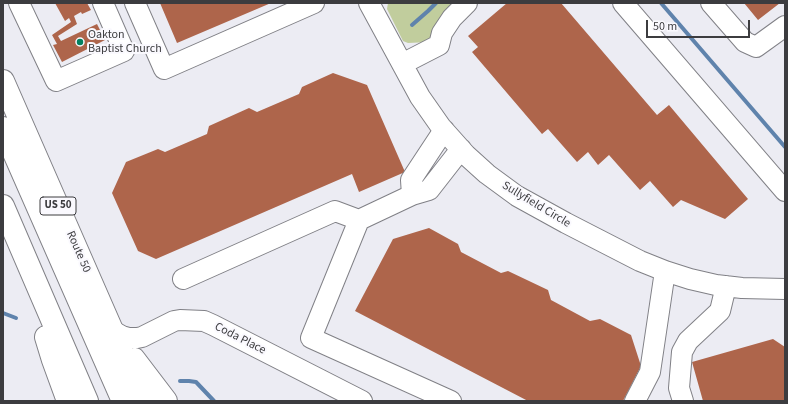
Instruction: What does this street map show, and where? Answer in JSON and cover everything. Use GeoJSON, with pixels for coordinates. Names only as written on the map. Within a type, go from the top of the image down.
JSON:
{"type":"FeatureCollection","features":[{"type":"Feature","properties":{"kind":"highway","name":"Route 50"},"geometry":{"type":"LineString","coordinates":[[3,81],[143,401]]}},
{"type":"Feature","properties":{"kind":"highway"},"geometry":{"type":"LineString","coordinates":[[3,128],[123,401]]}},
{"type":"Feature","properties":{"kind":"highway"},"geometry":{"type":"LineString","coordinates":[[7,215],[53,360],[68,401]]}},
{"type":"Feature","properties":{"kind":"highway"},"geometry":{"type":"LineString","coordinates":[[7,215],[87,401]]}},
{"type":"Feature","properties":{"kind":"highway"},"geometry":{"type":"LineString","coordinates":[[113,331],[166,401]]}},
{"type":"Feature","properties":{"kind":"street"},"geometry":{"type":"LineString","coordinates":[[19,3],[56,81],[124,51],[103,3]]}},
{"type":"Feature","properties":{"kind":"street"},"geometry":{"type":"LineString","coordinates":[[135,3],[164,70],[314,3]]}},
{"type":"Feature","properties":{"kind":"street","name":"Sullyfield Circle"},"geometry":{"type":"LineString","coordinates":[[369,3],[420,97],[444,130],[487,174],[517,196],[633,258],[665,271],[690,279],[726,286],[785,289]]}},
{"type":"Feature","properties":{"kind":"street"},"geometry":{"type":"LineString","coordinates":[[402,64],[439,45],[442,34],[452,18],[467,3]]}},
{"type":"Feature","properties":{"kind":"street"},"geometry":{"type":"LineString","coordinates":[[623,3],[785,191]]}},
{"type":"Feature","properties":{"kind":"street"},"geometry":{"type":"LineString","coordinates":[[712,3],[745,42],[756,47],[785,37]]}},
{"type":"Feature","properties":{"kind":"street"},"geometry":{"type":"LineString","coordinates":[[756,47],[785,26]]}},
{"type":"Feature","properties":{"kind":"street"},"geometry":{"type":"LineString","coordinates":[[412,195],[411,180],[444,130]]}},
{"type":"Feature","properties":{"kind":"street"},"geometry":{"type":"LineString","coordinates":[[451,401],[311,338],[359,220],[412,195],[429,190],[461,149]]}},
{"type":"Feature","properties":{"kind":"street"},"geometry":{"type":"LineString","coordinates":[[183,279],[335,211],[359,220]]}},
{"type":"Feature","properties":{"kind":"street"},"geometry":{"type":"LineString","coordinates":[[635,401],[650,372],[665,271]]}},
{"type":"Feature","properties":{"kind":"street"},"geometry":{"type":"LineString","coordinates":[[683,401],[679,388],[682,352],[688,341],[720,311],[726,286]]}},
{"type":"Feature","properties":{"kind":"street","name":"Coda Place"},"geometry":{"type":"LineString","coordinates":[[113,331],[122,336],[137,338],[174,321],[204,321],[213,324],[362,401]]}},
{"type":"Feature","properties":{"kind":"green space"},"geometry":{"type":"Polygon","coordinates":[[[388,3],[454,3],[429,42],[408,43],[403,41],[387,9],[388,3]]]}},
{"type":"Feature","properties":{"kind":"building","name":"Oakton Baptist Church"},"geometry":{"type":"Polygon","coordinates":[[[55,3],[87,3],[91,10],[82,14],[81,12],[74,16],[77,24],[58,36],[61,41],[97,24],[105,40],[62,62],[53,45],[57,44],[52,35],[71,22],[69,18],[65,21],[55,3]]]}},
{"type":"Feature","properties":{"kind":"building"},"geometry":{"type":"Polygon","coordinates":[[[160,3],[271,3],[177,43],[160,3]]]}},
{"type":"Feature","properties":{"kind":"building"},"geometry":{"type":"Polygon","coordinates":[[[507,3],[561,3],[657,115],[669,105],[748,199],[725,219],[681,200],[673,207],[650,181],[640,190],[609,155],[598,165],[588,152],[577,162],[548,129],[542,134],[472,52],[478,47],[468,36],[507,3]]]}},
{"type":"Feature","properties":{"kind":"building"},"geometry":{"type":"Polygon","coordinates":[[[744,3],[780,3],[758,20],[744,3]]]}},
{"type":"Feature","properties":{"kind":"building"},"geometry":{"type":"Polygon","coordinates":[[[333,73],[367,85],[405,172],[359,192],[352,174],[156,259],[138,251],[112,193],[126,162],[158,149],[165,152],[207,134],[209,126],[249,108],[257,112],[299,94],[302,87],[333,73]]]}},
{"type":"Feature","properties":{"kind":"building"},"geometry":{"type":"Polygon","coordinates":[[[429,228],[458,244],[461,252],[501,273],[508,271],[548,290],[551,300],[590,321],[600,319],[631,335],[641,366],[623,401],[528,401],[355,311],[393,239],[429,228]]]}},
{"type":"Feature","properties":{"kind":"building"},"geometry":{"type":"Polygon","coordinates":[[[773,339],[785,347],[785,401],[703,401],[692,362],[773,339]]]}},
{"type":"Feature","properties":{"kind":"waterway"},"geometry":{"type":"LineString","coordinates":[[412,25],[436,3]]}},
{"type":"Feature","properties":{"kind":"waterway"},"geometry":{"type":"LineString","coordinates":[[661,3],[785,147]]}},
{"type":"Feature","properties":{"kind":"waterway"},"geometry":{"type":"LineString","coordinates":[[3,313],[16,318]]}},
{"type":"Feature","properties":{"kind":"waterway"},"geometry":{"type":"LineString","coordinates":[[180,381],[196,382],[214,401]]}},
{"type":"Feature","properties":{"kind":"place","name":"Oakton Baptist Church"},"geometry":{"type":"Point","coordinates":[80,42]}}]}
